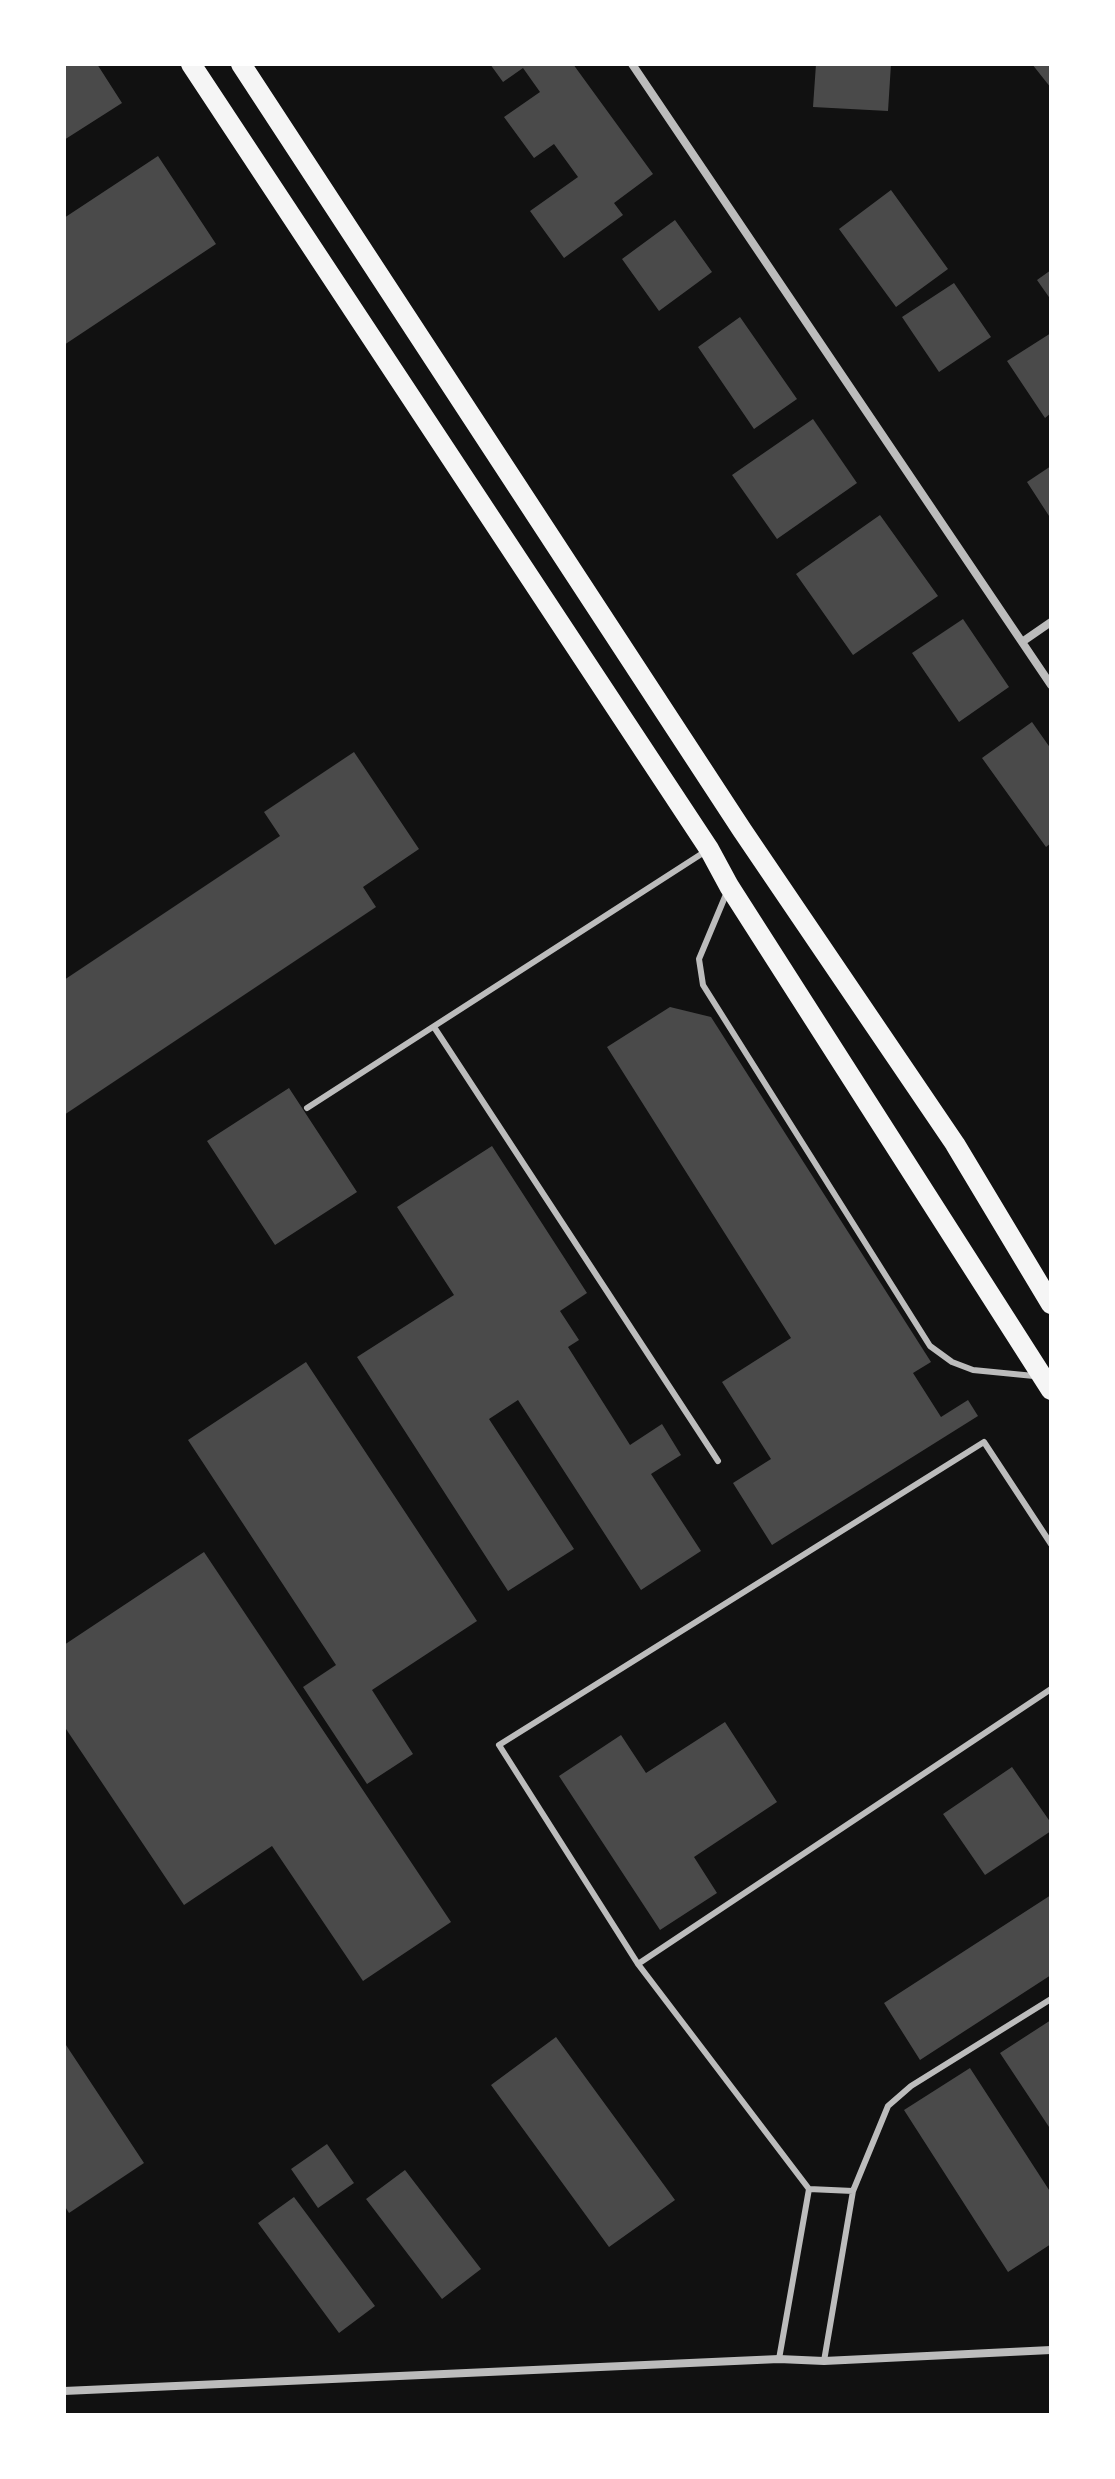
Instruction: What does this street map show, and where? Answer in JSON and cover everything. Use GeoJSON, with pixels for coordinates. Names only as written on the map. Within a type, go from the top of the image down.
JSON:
{"type":"FeatureCollection","features":[{"type":"Feature","properties":{"kind":"main road"},"geometry":{"type":"LineString","coordinates":[[191,64],[709,849],[729,886],[1046,1383]]}},
{"type":"Feature","properties":{"kind":"main road"},"geometry":{"type":"LineString","coordinates":[[241,64],[742,830],[955,1144],[1051,1304]]}},
{"type":"Feature","properties":{"kind":"street"},"geometry":{"type":"LineString","coordinates":[[632,64],[1051,685]]}},
{"type":"Feature","properties":{"kind":"street"},"geometry":{"type":"LineString","coordinates":[[1022,642],[1051,622]]}},
{"type":"Feature","properties":{"kind":"street"},"geometry":{"type":"LineString","coordinates":[[64,2391],[1051,2350]]}},
{"type":"Feature","properties":{"kind":"lane"},"geometry":{"type":"LineString","coordinates":[[307,1108],[709,849]]}},
{"type":"Feature","properties":{"kind":"lane"},"geometry":{"type":"LineString","coordinates":[[729,886],[699,959],[703,985],[930,1346],[952,1362],[973,1370],[1046,1383]]}},
{"type":"Feature","properties":{"kind":"lane"},"geometry":{"type":"LineString","coordinates":[[434,1027],[718,1461]]}},
{"type":"Feature","properties":{"kind":"lane"},"geometry":{"type":"LineString","coordinates":[[779,2359],[809,2189],[638,1964],[499,1745],[984,1442],[1051,1544]]}},
{"type":"Feature","properties":{"kind":"lane"},"geometry":{"type":"LineString","coordinates":[[638,1964],[1051,1689]]}},
{"type":"Feature","properties":{"kind":"lane"},"geometry":{"type":"LineString","coordinates":[[824,2361],[853,2191],[888,2106],[911,2086],[1051,1999]]}},
{"type":"Feature","properties":{"kind":"lane"},"geometry":{"type":"LineString","coordinates":[[809,2189],[853,2191]]}},
{"type":"Feature","properties":{"kind":"building"},"geometry":{"type":"Polygon","coordinates":[[[64,64],[97,64],[122,103],[64,140],[64,64]]]}},
{"type":"Feature","properties":{"kind":"building"},"geometry":{"type":"Polygon","coordinates":[[[490,64],[573,64],[653,174],[614,203],[623,215],[564,258],[530,211],[578,177],[554,144],[534,158],[504,117],[540,92],[523,68],[503,82],[490,64]]]}},
{"type":"Feature","properties":{"kind":"building"},"geometry":{"type":"Polygon","coordinates":[[[816,64],[891,64],[888,111],[813,107],[816,64]]]}},
{"type":"Feature","properties":{"kind":"building"},"geometry":{"type":"Polygon","coordinates":[[[1032,64],[1051,64],[1051,88],[1032,64]]]}},
{"type":"Feature","properties":{"kind":"building"},"geometry":{"type":"Polygon","coordinates":[[[158,156],[216,244],[64,345],[64,218],[158,156]]]}},
{"type":"Feature","properties":{"kind":"building"},"geometry":{"type":"Polygon","coordinates":[[[891,190],[948,269],[896,307],[839,229],[891,190]]]}},
{"type":"Feature","properties":{"kind":"building"},"geometry":{"type":"Polygon","coordinates":[[[675,220],[712,272],[659,311],[622,259],[675,220]]]}},
{"type":"Feature","properties":{"kind":"building"},"geometry":{"type":"Polygon","coordinates":[[[1051,270],[1051,300],[1037,280],[1051,270]]]}},
{"type":"Feature","properties":{"kind":"building"},"geometry":{"type":"Polygon","coordinates":[[[954,283],[991,337],[939,372],[902,317],[954,283]]]}},
{"type":"Feature","properties":{"kind":"building"},"geometry":{"type":"Polygon","coordinates":[[[740,317],[797,399],[754,429],[698,347],[740,317]]]}},
{"type":"Feature","properties":{"kind":"building"},"geometry":{"type":"Polygon","coordinates":[[[1051,333],[1051,413],[1045,418],[1007,361],[1051,333]]]}},
{"type":"Feature","properties":{"kind":"building"},"geometry":{"type":"Polygon","coordinates":[[[813,419],[857,483],[777,539],[732,475],[813,419]]]}},
{"type":"Feature","properties":{"kind":"building"},"geometry":{"type":"Polygon","coordinates":[[[1051,466],[1051,519],[1027,482],[1051,466]]]}},
{"type":"Feature","properties":{"kind":"building"},"geometry":{"type":"Polygon","coordinates":[[[880,515],[938,596],[853,655],[796,574],[880,515]]]}},
{"type":"Feature","properties":{"kind":"building"},"geometry":{"type":"Polygon","coordinates":[[[963,619],[1009,687],[959,722],[912,653],[963,619]]]}},
{"type":"Feature","properties":{"kind":"building"},"geometry":{"type":"Polygon","coordinates":[[[1032,722],[1051,749],[1051,843],[1046,847],[982,758],[1032,722]]]}},
{"type":"Feature","properties":{"kind":"building"},"geometry":{"type":"Polygon","coordinates":[[[354,752],[419,849],[363,887],[376,907],[64,1115],[64,980],[280,836],[264,812],[354,752]]]}},
{"type":"Feature","properties":{"kind":"building"},"geometry":{"type":"Polygon","coordinates":[[[670,1007],[711,1017],[931,1362],[913,1373],[941,1417],[968,1400],[978,1416],[772,1545],[733,1483],[771,1459],[722,1382],[791,1338],[607,1047],[670,1007]]]}},
{"type":"Feature","properties":{"kind":"building"},"geometry":{"type":"Polygon","coordinates":[[[289,1088],[357,1192],[275,1245],[207,1141],[289,1088]]]}},
{"type":"Feature","properties":{"kind":"building"},"geometry":{"type":"Polygon","coordinates":[[[492,1146],[587,1293],[560,1311],[579,1340],[568,1347],[630,1445],[662,1424],[681,1455],[651,1474],[701,1551],[641,1590],[518,1400],[489,1419],[574,1549],[508,1591],[357,1357],[454,1295],[397,1207],[492,1146]]]}},
{"type":"Feature","properties":{"kind":"building"},"geometry":{"type":"Polygon","coordinates":[[[306,1362],[477,1621],[372,1690],[413,1754],[367,1784],[303,1687],[336,1665],[188,1440],[306,1362]]]}},
{"type":"Feature","properties":{"kind":"building"},"geometry":{"type":"Polygon","coordinates":[[[204,1552],[451,1922],[363,1981],[272,1846],[184,1905],[64,1726],[64,1645],[204,1552]]]}},
{"type":"Feature","properties":{"kind":"building"},"geometry":{"type":"Polygon","coordinates":[[[725,1722],[777,1802],[694,1857],[717,1893],[660,1930],[559,1776],[621,1735],[646,1773],[725,1722]]]}},
{"type":"Feature","properties":{"kind":"building"},"geometry":{"type":"Polygon","coordinates":[[[1012,1767],[1051,1823],[1051,1831],[985,1875],[943,1814],[1012,1767]]]}},
{"type":"Feature","properties":{"kind":"building"},"geometry":{"type":"Polygon","coordinates":[[[1051,1895],[1051,1975],[920,2060],[884,2003],[1051,1895]]]}},
{"type":"Feature","properties":{"kind":"building"},"geometry":{"type":"Polygon","coordinates":[[[1051,2020],[1051,2130],[1000,2053],[1051,2020]]]}},
{"type":"Feature","properties":{"kind":"building"},"geometry":{"type":"Polygon","coordinates":[[[556,2037],[675,2200],[609,2247],[491,2085],[556,2037]]]}},
{"type":"Feature","properties":{"kind":"building"},"geometry":{"type":"Polygon","coordinates":[[[64,2042],[144,2163],[69,2213],[64,2205],[64,2042]]]}},
{"type":"Feature","properties":{"kind":"building"},"geometry":{"type":"Polygon","coordinates":[[[970,2068],[1051,2193],[1051,2244],[1008,2272],[904,2110],[970,2068]]]}},
{"type":"Feature","properties":{"kind":"building"},"geometry":{"type":"Polygon","coordinates":[[[327,2144],[354,2183],[318,2208],[291,2169],[327,2144]]]}},
{"type":"Feature","properties":{"kind":"building"},"geometry":{"type":"Polygon","coordinates":[[[405,2170],[481,2269],[442,2299],[366,2199],[405,2170]]]}},
{"type":"Feature","properties":{"kind":"building"},"geometry":{"type":"Polygon","coordinates":[[[294,2197],[375,2306],[339,2333],[258,2223],[294,2197]]]}}]}
